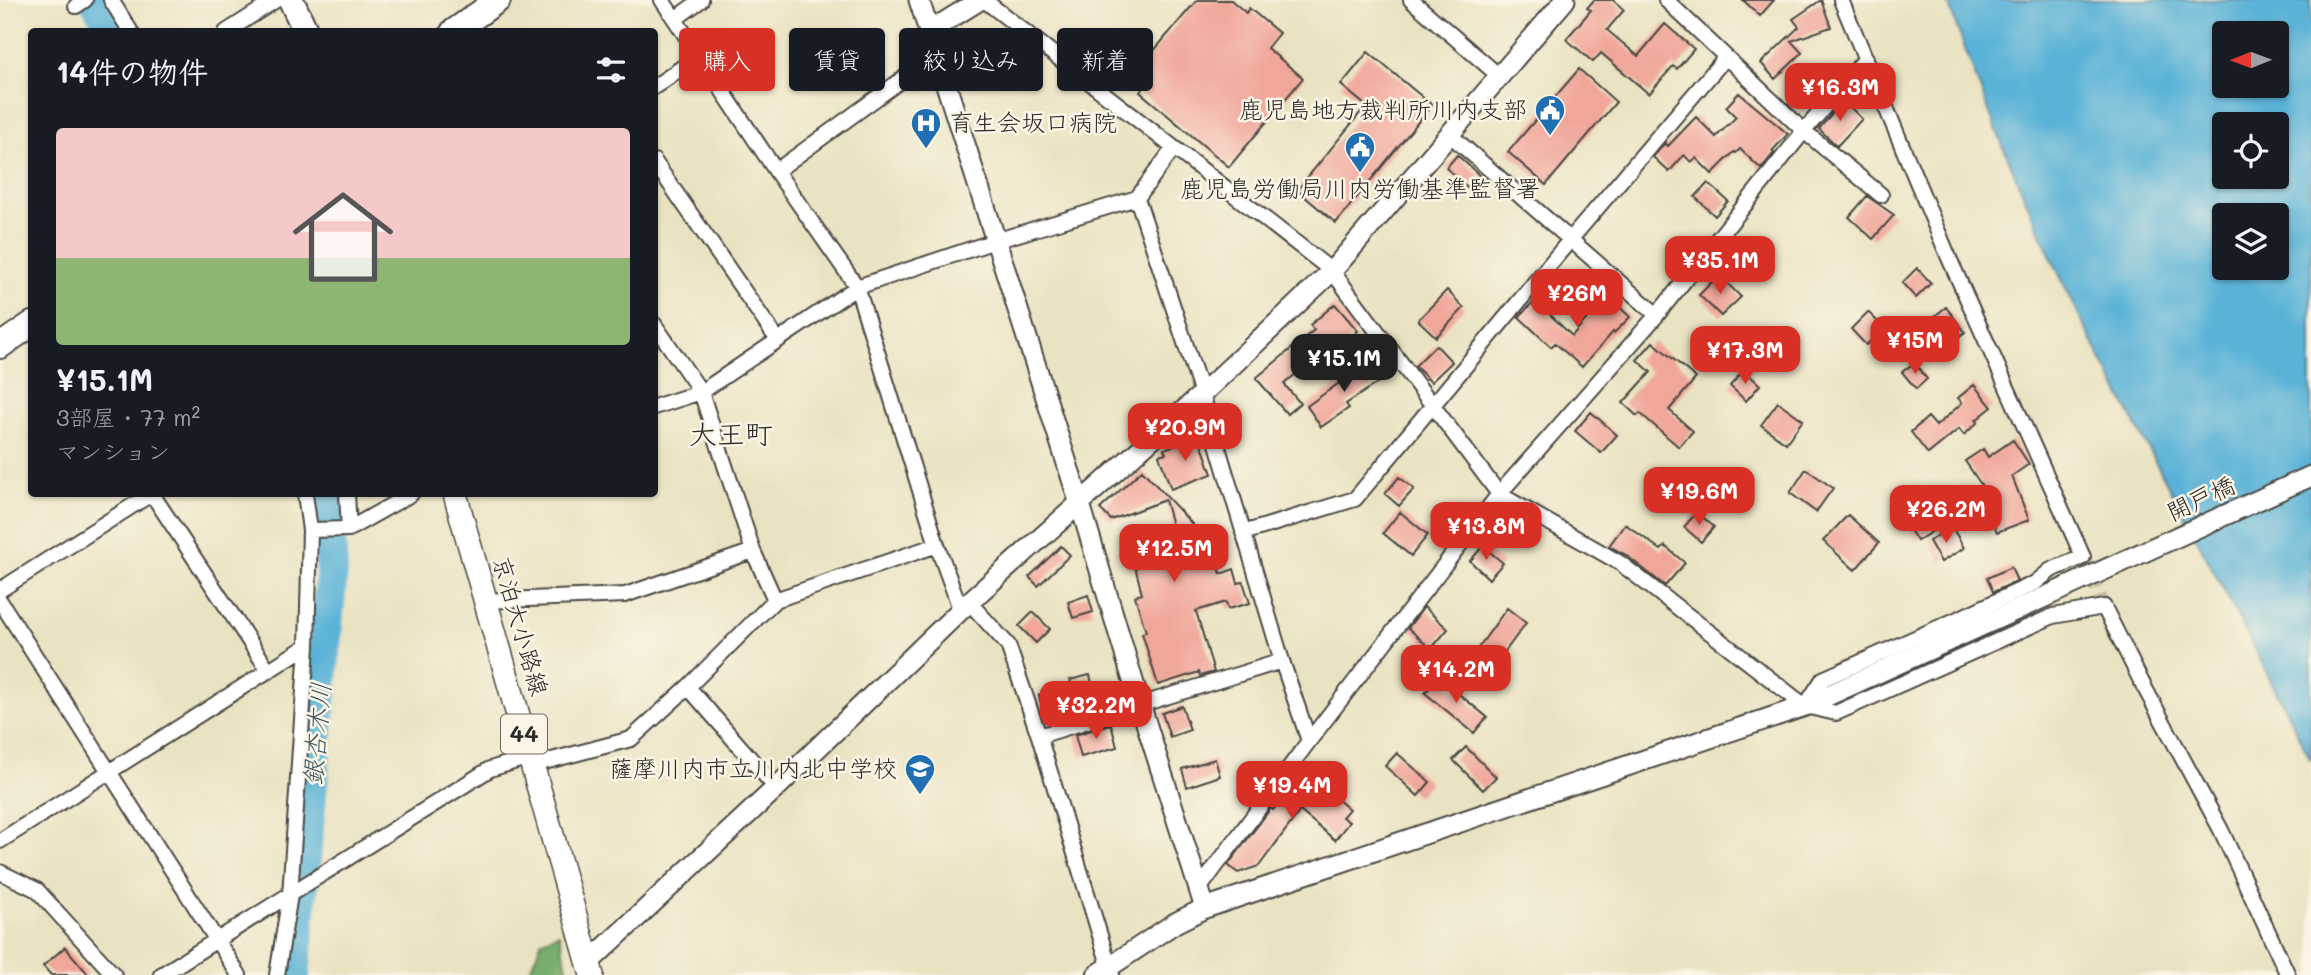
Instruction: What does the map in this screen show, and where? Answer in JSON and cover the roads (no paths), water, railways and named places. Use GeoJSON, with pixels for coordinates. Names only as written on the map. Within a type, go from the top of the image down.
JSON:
{"type":"FeatureCollection","features":[{"type":"Feature","properties":{"kind":"highway"},"geometry":{"type":"LineString","coordinates":[[290,0],[304,28]]}},
{"type":"Feature","properties":{"kind":"highway"},"geometry":{"type":"LineString","coordinates":[[459,28],[498,0]]}},
{"type":"Feature","properties":{"kind":"highway"},"geometry":{"type":"LineString","coordinates":[[0,346],[28,327]]}},
{"type":"Feature","properties":{"kind":"main road","name":"京泊大小路線"},"geometry":{"type":"LineString","coordinates":[[456,497],[590,969]]}},
{"type":"Feature","properties":{"kind":"street"},"geometry":{"type":"LineString","coordinates":[[111,0],[128,28]]}},
{"type":"Feature","properties":{"kind":"street"},"geometry":{"type":"LineString","coordinates":[[232,28],[276,0]]}},
{"type":"Feature","properties":{"kind":"street"},"geometry":{"type":"LineString","coordinates":[[662,0],[680,28]]}},
{"type":"Feature","properties":{"kind":"street"},"geometry":{"type":"LineString","coordinates":[[674,19],[701,0]]}},
{"type":"Feature","properties":{"kind":"street"},"geometry":{"type":"LineString","coordinates":[[919,0],[929,28]]}},
{"type":"Feature","properties":{"kind":"street"},"geometry":{"type":"LineString","coordinates":[[935,28],[982,0],[1332,271],[1499,494],[1620,563],[1805,706],[1836,713],[2053,616],[2104,607],[2221,830],[2288,975]]}},
{"type":"Feature","properties":{"kind":"street"},"geometry":{"type":"LineString","coordinates":[[1411,0],[1498,75]]}},
{"type":"Feature","properties":{"kind":"street"},"geometry":{"type":"LineString","coordinates":[[590,969],[965,607],[1202,394],[1332,271],[1565,0]]}},
{"type":"Feature","properties":{"kind":"street"},"geometry":{"type":"LineString","coordinates":[[1666,0],[1804,131],[1881,195]]}},
{"type":"Feature","properties":{"kind":"street"},"geometry":{"type":"LineString","coordinates":[[1805,706],[1824,679],[2035,583],[2051,570],[2083,557],[1950,258],[1841,0]]}},
{"type":"Feature","properties":{"kind":"street"},"geometry":{"type":"LineString","coordinates":[[1243,533],[1355,499],[1570,240],[1726,58]]}},
{"type":"Feature","properties":{"kind":"street"},"geometry":{"type":"LineString","coordinates":[[1199,889],[1499,494],[1657,315],[1866,58]]}},
{"type":"Feature","properties":{"kind":"street"},"geometry":{"type":"LineString","coordinates":[[658,84],[679,70]]}},
{"type":"Feature","properties":{"kind":"street"},"geometry":{"type":"LineString","coordinates":[[776,172],[899,82]]}},
{"type":"Feature","properties":{"kind":"street"},"geometry":{"type":"LineString","coordinates":[[722,91],[857,287],[937,545],[965,607],[1008,645],[1039,736],[1106,972]]}},
{"type":"Feature","properties":{"kind":"street"},"geometry":{"type":"LineString","coordinates":[[948,91],[1205,908]]}},
{"type":"Feature","properties":{"kind":"street"},"geometry":{"type":"LineString","coordinates":[[1449,134],[1657,315]]}},
{"type":"Feature","properties":{"kind":"street"},"geometry":{"type":"LineString","coordinates":[[658,406],[701,392],[857,287],[1137,198],[1173,149]]}},
{"type":"Feature","properties":{"kind":"street"},"geometry":{"type":"LineString","coordinates":[[658,167],[778,339]]}},
{"type":"Feature","properties":{"kind":"street"},"geometry":{"type":"LineString","coordinates":[[1137,198],[1202,394],[1282,661],[1309,741]]}},
{"type":"Feature","properties":{"kind":"street"},"geometry":{"type":"LineString","coordinates":[[658,330],[701,392],[753,551],[775,600]]}},
{"type":"Feature","properties":{"kind":"street","name":"開戸橋"},"geometry":{"type":"LineString","coordinates":[[1106,972],[1175,923],[1205,908],[1805,706],[2311,476]]}},
{"type":"Feature","properties":{"kind":"street"},"geometry":{"type":"LineString","coordinates":[[0,590],[147,497]]}},
{"type":"Feature","properties":{"kind":"street"},"geometry":{"type":"LineString","coordinates":[[154,497],[269,671]]}},
{"type":"Feature","properties":{"kind":"street"},"geometry":{"type":"LineString","coordinates":[[277,975],[294,893],[312,529],[306,497]]}},
{"type":"Feature","properties":{"kind":"street"},"geometry":{"type":"LineString","coordinates":[[345,529],[347,497]]}},
{"type":"Feature","properties":{"kind":"street"},"geometry":{"type":"LineString","coordinates":[[312,529],[345,529],[405,497]]}},
{"type":"Feature","properties":{"kind":"street"},"geometry":{"type":"LineString","coordinates":[[161,975],[490,768],[631,739],[688,687],[775,600],[937,545]]}},
{"type":"Feature","properties":{"kind":"street"},"geometry":{"type":"LineString","coordinates":[[485,601],[625,595],[753,551]]}},
{"type":"Feature","properties":{"kind":"street"},"geometry":{"type":"LineString","coordinates":[[0,601],[239,975]]}},
{"type":"Feature","properties":{"kind":"street"},"geometry":{"type":"LineString","coordinates":[[0,841],[307,646]]}},
{"type":"Feature","properties":{"kind":"street"},"geometry":{"type":"LineString","coordinates":[[1039,736],[1282,661]]}},
{"type":"Feature","properties":{"kind":"street"},"geometry":{"type":"LineString","coordinates":[[688,687],[776,788]]}},
{"type":"Feature","properties":{"kind":"street"},"geometry":{"type":"LineString","coordinates":[[0,872],[37,890],[114,975]]}},
{"type":"Feature","properties":{"kind":"water"},"geometry":{"type":"Polygon","coordinates":[[[1947,0],[2311,0],[2311,761],[2065,287],[1994,125],[1947,0]]]}},
{"type":"Feature","properties":{"kind":"waterway","name":"銀杏木川"},"geometry":{"type":"LineString","coordinates":[[95,0],[112,28]]}},
{"type":"Feature","properties":{"kind":"waterway","name":"銀杏木川"},"geometry":{"type":"LineString","coordinates":[[294,975],[332,570],[327,497]]}},
{"type":"Feature","properties":{"kind":"tunnel"},"geometry":{"type":"LineString","coordinates":[[2083,557],[2104,607]]}},
{"type":"Feature","properties":{"kind":"place","name":"鹿児島地方裁判所川内支部"},"geometry":{"type":"Point","coordinates":[1550,137]}},
{"type":"Feature","properties":{"kind":"place","name":"育生会坂口病院"},"geometry":{"type":"Point","coordinates":[926,150]}},
{"type":"Feature","properties":{"kind":"place","name":"鹿児島労働局川内労働基準監督署"},"geometry":{"type":"Point","coordinates":[1360,174]}},
{"type":"Feature","properties":{"kind":"place","name":"薩摩川内市立川内北中学校"},"geometry":{"type":"Point","coordinates":[920,796]}},
{"type":"Feature","properties":{"kind":"district","name":"大王町"},"geometry":{"type":"Point","coordinates":[731,434]}}]}
